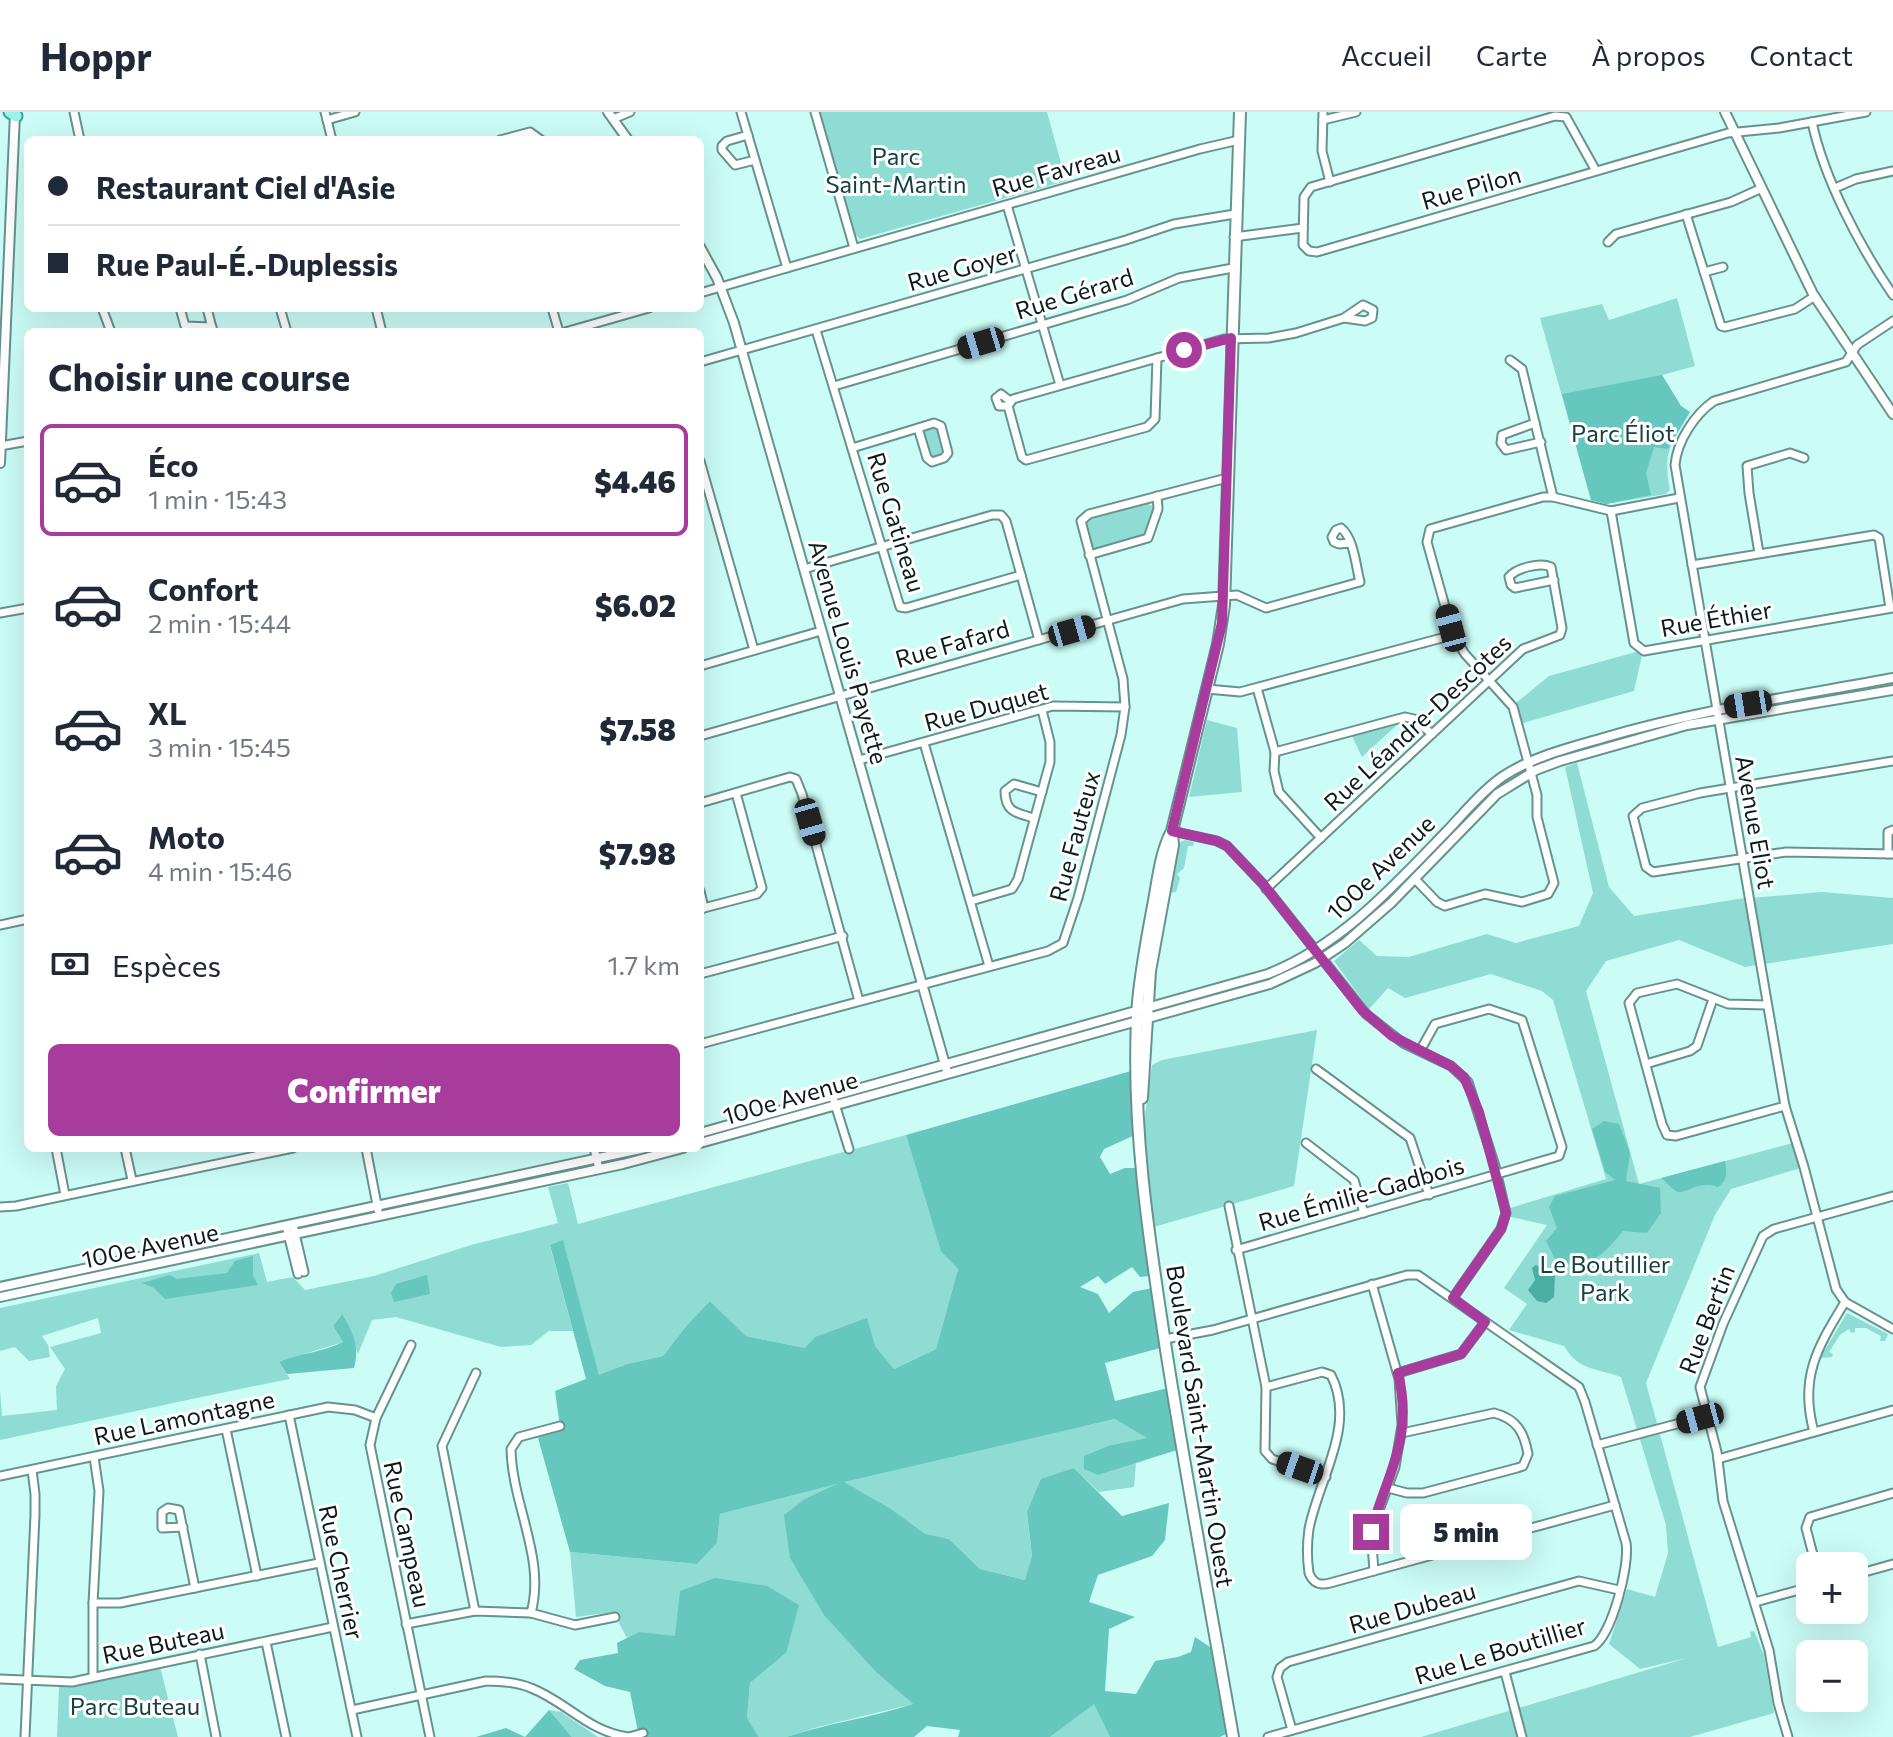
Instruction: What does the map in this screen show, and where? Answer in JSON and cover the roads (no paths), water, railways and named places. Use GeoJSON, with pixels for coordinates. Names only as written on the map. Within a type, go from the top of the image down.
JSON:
{"type":"FeatureCollection","features":[{"type":"Feature","properties":{"kind":"main road","name":"Boulevard Saint-Martin Ouest"},"geometry":{"type":"LineString","coordinates":[[1233,1737],[1152,1254],[1136,1094],[1143,959],[1165,843],[1172,831],[1220,637],[1224,596],[1240,112]]}},
{"type":"Feature","properties":{"kind":"street"},"geometry":{"type":"LineString","coordinates":[[74,112],[79,136]]}},
{"type":"Feature","properties":{"kind":"street"},"geometry":{"type":"LineString","coordinates":[[331,136],[326,116],[355,112]]}},
{"type":"Feature","properties":{"kind":"street"},"geometry":{"type":"LineString","coordinates":[[625,136],[611,116],[630,112]]}},
{"type":"Feature","properties":{"kind":"street"},"geometry":{"type":"LineString","coordinates":[[741,112],[787,268]]}},
{"type":"Feature","properties":{"kind":"street"},"geometry":{"type":"LineString","coordinates":[[815,112],[854,248]]}},
{"type":"Feature","properties":{"kind":"street"},"geometry":{"type":"LineString","coordinates":[[1330,182],[1322,151],[1323,116],[1356,112]]}},
{"type":"Feature","properties":{"kind":"street"},"geometry":{"type":"LineString","coordinates":[[1725,112],[1815,296],[1893,414]]}},
{"type":"Feature","properties":{"kind":"street","name":"Rue Pilon"},"geometry":{"type":"LineString","coordinates":[[1303,228],[1305,249],[1317,252],[1735,132],[1866,112]]}},
{"type":"Feature","properties":{"kind":"street"},"geometry":{"type":"LineString","coordinates":[[0,463],[4,274],[14,113]]}},
{"type":"Feature","properties":{"kind":"street"},"geometry":{"type":"LineString","coordinates":[[1234,237],[1303,228],[1306,192],[1311,187],[1561,115],[1569,121],[1596,171]]}},
{"type":"Feature","properties":{"kind":"street"},"geometry":{"type":"LineString","coordinates":[[1812,122],[1818,152],[1874,268],[1893,295]]}},
{"type":"Feature","properties":{"kind":"street"},"geometry":{"type":"LineString","coordinates":[[515,136],[530,132],[536,136]]}},
{"type":"Feature","properties":{"kind":"street"},"geometry":{"type":"LineString","coordinates":[[748,135],[725,143],[722,150],[733,165],[755,160]]}},
{"type":"Feature","properties":{"kind":"street","name":"Rue Favreau"},"geometry":{"type":"LineString","coordinates":[[704,292],[1239,140]]}},
{"type":"Feature","properties":{"kind":"street"},"geometry":{"type":"LineString","coordinates":[[1835,188],[1856,179],[1893,171]]}},
{"type":"Feature","properties":{"kind":"street"},"geometry":{"type":"LineString","coordinates":[[1608,242],[1616,234],[1734,201],[1762,188]]}},
{"type":"Feature","properties":{"kind":"street"},"geometry":{"type":"LineString","coordinates":[[1007,205],[1060,385]]}},
{"type":"Feature","properties":{"kind":"street","name":"Rue Goyer"},"geometry":{"type":"LineString","coordinates":[[704,361],[1174,224],[1235,214]]}},
{"type":"Feature","properties":{"kind":"street"},"geometry":{"type":"LineString","coordinates":[[1686,214],[1718,323],[1725,327],[1795,309],[1815,296]]}},
{"type":"Feature","properties":{"kind":"street","name":"Avenue Louis Payette"},"geometry":{"type":"LineString","coordinates":[[704,255],[720,287],[742,351],[946,1068]]}},
{"type":"Feature","properties":{"kind":"street"},"geometry":{"type":"LineString","coordinates":[[1704,272],[1723,267]]}},
{"type":"Feature","properties":{"kind":"street","name":"Rue Gérard"},"geometry":{"type":"LineString","coordinates":[[834,386],[1127,300],[1176,279],[1233,268]]}},
{"type":"Feature","properties":{"kind":"street"},"geometry":{"type":"LineString","coordinates":[[181,312],[185,326],[198,328]]}},
{"type":"Feature","properties":{"kind":"street"},"geometry":{"type":"LineString","coordinates":[[579,328],[633,312]]}},
{"type":"Feature","properties":{"kind":"street"},"geometry":{"type":"LineString","coordinates":[[1157,358],[1153,424],[1026,460],[1022,457],[1009,403],[1060,385],[1157,358],[1231,338],[1280,337],[1344,318]]}},
{"type":"Feature","properties":{"kind":"street","name":"Avenue Eliot"},"geometry":{"type":"LineString","coordinates":[[1845,1302],[1836,1289],[1785,1106],[1679,498],[1676,455],[1684,437],[1705,407],[1714,401],[1846,362],[1857,345],[1893,321]]}},
{"type":"Feature","properties":{"kind":"street","name":"Rue Gatineau"},"geometry":{"type":"LineString","coordinates":[[816,330],[898,604],[904,609],[1021,575]]}},
{"type":"Feature","properties":{"kind":"street"},"geometry":{"type":"LineString","coordinates":[[1510,360],[1522,369],[1553,497]]}},
{"type":"Feature","properties":{"kind":"street"},"geometry":{"type":"LineString","coordinates":[[852,448],[934,423],[940,425],[948,451],[946,457],[932,462],[928,459],[918,428]]}},
{"type":"Feature","properties":{"kind":"street"},"geometry":{"type":"LineString","coordinates":[[1535,423],[1502,435],[1501,443],[1506,450],[1541,442]]}},
{"type":"Feature","properties":{"kind":"street"},"geometry":{"type":"LineString","coordinates":[[0,446],[24,442]]}},
{"type":"Feature","properties":{"kind":"street"},"geometry":{"type":"LineString","coordinates":[[1759,553],[1747,466],[1790,453],[1804,458]]}},
{"type":"Feature","properties":{"kind":"street","name":"Rue Fauteux"},"geometry":{"type":"LineString","coordinates":[[704,1043],[1056,948],[1065,939],[1121,735],[1125,707],[1123,679],[1081,524],[1083,517],[1227,478]]}},
{"type":"Feature","properties":{"kind":"street"},"geometry":{"type":"LineString","coordinates":[[704,490],[754,650]]}},
{"type":"Feature","properties":{"kind":"street"},"geometry":{"type":"LineString","coordinates":[[1089,555],[1148,538],[1158,509],[1157,496]]}},
{"type":"Feature","properties":{"kind":"street"},"geometry":{"type":"LineString","coordinates":[[1415,879],[1445,906],[1485,894],[1523,902],[1550,893],[1554,883],[1537,820],[1537,800],[1512,705],[1465,654],[1453,635],[1427,542],[1430,529],[1536,498],[1553,497],[1611,511],[1679,498]]}},
{"type":"Feature","properties":{"kind":"street","name":"Rue Éthier"},"geometry":{"type":"LineString","coordinates":[[1611,511],[1636,646],[1648,651],[1892,608]]}},
{"type":"Feature","properties":{"kind":"street"},"geometry":{"type":"LineString","coordinates":[[804,569],[999,514],[1006,521],[1039,640]]}},
{"type":"Feature","properties":{"kind":"street"},"geometry":{"type":"LineString","coordinates":[[1692,565],[1874,535],[1879,538],[1892,608]]}},
{"type":"Feature","properties":{"kind":"street","name":"Rue Fafard"},"geometry":{"type":"LineString","coordinates":[[704,735],[1183,599],[1244,596],[1269,608],[1360,582],[1350,543]]}},
{"type":"Feature","properties":{"kind":"street"},"geometry":{"type":"LineString","coordinates":[[1544,564],[1551,567],[1554,580],[1515,588],[1509,577],[1513,572],[1544,564]]}},
{"type":"Feature","properties":{"kind":"street","name":"Rue Léandre-Descotes"},"geometry":{"type":"LineString","coordinates":[[1266,889],[1523,649],[1560,635],[1562,628],[1554,580]]}},
{"type":"Feature","properties":{"kind":"street"},"geometry":{"type":"LineString","coordinates":[[0,613],[24,609]]}},
{"type":"Feature","properties":{"kind":"street"},"geometry":{"type":"LineString","coordinates":[[704,665],[821,631]]}},
{"type":"Feature","properties":{"kind":"street"},"geometry":{"type":"LineString","coordinates":[[1207,689],[1232,693],[1257,688],[1453,635]]}},
{"type":"Feature","properties":{"kind":"street","name":"100e Avenue"},"geometry":{"type":"LineString","coordinates":[[704,1132],[833,1095],[946,1068],[1257,978],[1315,952],[1346,930],[1489,787],[1528,762],[1628,730],[1893,678]]}},
{"type":"Feature","properties":{"kind":"street"},"geometry":{"type":"LineString","coordinates":[[1257,688],[1275,752],[1274,771],[1279,792],[1321,838]]}},
{"type":"Feature","properties":{"kind":"street","name":"100e Avenue"},"geometry":{"type":"LineString","coordinates":[[1142,1013],[1259,988],[1322,959],[1364,928],[1495,796],[1530,773],[1571,757],[1717,714],[1893,690]]}},
{"type":"Feature","properties":{"kind":"street","name":"Rue Duquet"},"geometry":{"type":"LineString","coordinates":[[859,760],[1053,706],[1125,707]]}},
{"type":"Feature","properties":{"kind":"street"},"geometry":{"type":"LineString","coordinates":[[971,901],[1008,891],[1015,886],[1051,753],[1042,710]]}},
{"type":"Feature","properties":{"kind":"street"},"geometry":{"type":"LineString","coordinates":[[1275,752],[1405,717],[1414,719],[1432,734]]}},
{"type":"Feature","properties":{"kind":"street"},"geometry":{"type":"LineString","coordinates":[[924,743],[989,966]]}},
{"type":"Feature","properties":{"kind":"street"},"geometry":{"type":"LineString","coordinates":[[1893,761],[1730,788],[1642,808],[1635,813],[1633,820],[1646,867],[1653,872],[1786,852],[1890,854],[1888,832],[1893,830]]}},
{"type":"Feature","properties":{"kind":"street"},"geometry":{"type":"LineString","coordinates":[[704,802],[790,777],[796,779],[859,1001]]}},
{"type":"Feature","properties":{"kind":"street"},"geometry":{"type":"LineString","coordinates":[[1034,818],[1013,813],[1005,791],[1014,784],[1042,792]]}},
{"type":"Feature","properties":{"kind":"street"},"geometry":{"type":"LineString","coordinates":[[704,908],[757,894],[762,888],[736,793]]}},
{"type":"Feature","properties":{"kind":"street"},"geometry":{"type":"LineString","coordinates":[[1172,831],[1222,843],[1266,889],[1352,999],[1376,1024],[1403,1043],[1451,1066],[1468,1082],[1506,1213],[1504,1224],[1453,1298]]}},
{"type":"Feature","properties":{"kind":"street"},"geometry":{"type":"LineString","coordinates":[[0,925],[24,920]]}},
{"type":"Feature","properties":{"kind":"street"},"geometry":{"type":"LineString","coordinates":[[704,973],[843,936]]}},
{"type":"Feature","properties":{"kind":"street"},"geometry":{"type":"LineString","coordinates":[[1766,1005],[1738,1006],[1677,984],[1633,996],[1629,1008],[1663,1128],[1669,1136],[1785,1106]]}},
{"type":"Feature","properties":{"kind":"street"},"geometry":{"type":"LineString","coordinates":[[1646,1064],[1697,1046],[1713,999]]}},
{"type":"Feature","properties":{"kind":"street","name":"Rue Émilie-Gadbois"},"geometry":{"type":"LineString","coordinates":[[1236,1250],[1555,1159],[1562,1152],[1524,1023],[1519,1018],[1489,1009],[1435,1024],[1420,1051]]}},
{"type":"Feature","properties":{"kind":"street","name":"100e Avenue"},"geometry":{"type":"LineString","coordinates":[[704,1142],[836,1105],[946,1068]]}},
{"type":"Feature","properties":{"kind":"street"},"geometry":{"type":"LineString","coordinates":[[1316,1069],[1410,1138],[1429,1195]]}},
{"type":"Feature","properties":{"kind":"street"},"geometry":{"type":"LineString","coordinates":[[833,1095],[849,1149]]}},
{"type":"Feature","properties":{"kind":"street"},"geometry":{"type":"LineString","coordinates":[[1306,1143],[1354,1180],[1364,1213]]}},
{"type":"Feature","properties":{"kind":"street"},"geometry":{"type":"LineString","coordinates":[[57,1152],[65,1195]]}},
{"type":"Feature","properties":{"kind":"street"},"geometry":{"type":"LineString","coordinates":[[126,1152],[132,1180]]}},
{"type":"Feature","properties":{"kind":"street"},"geometry":{"type":"LineString","coordinates":[[0,1207],[132,1180],[244,1152]]}},
{"type":"Feature","properties":{"kind":"street"},"geometry":{"type":"LineString","coordinates":[[367,1152],[378,1211]]}},
{"type":"Feature","properties":{"kind":"street"},"geometry":{"type":"LineString","coordinates":[[595,1152],[598,1164]]}},
{"type":"Feature","properties":{"kind":"street","name":"100e Avenue"},"geometry":{"type":"LineString","coordinates":[[598,1164],[633,1152]]}},
{"type":"Feature","properties":{"kind":"street","name":"100e Avenue"},"geometry":{"type":"LineString","coordinates":[[0,1297],[291,1230],[662,1152]]}},
{"type":"Feature","properties":{"kind":"street","name":"Rue Bertin"},"geometry":{"type":"LineString","coordinates":[[1788,1737],[1778,1703],[1771,1660],[1723,1501],[1718,1459],[1701,1393],[1701,1380],[1763,1236],[1774,1229],[1893,1196]]}},
{"type":"Feature","properties":{"kind":"street"},"geometry":{"type":"LineString","coordinates":[[1229,1206],[1266,1387],[1267,1455],[1326,1477]]}},
{"type":"Feature","properties":{"kind":"street"},"geometry":{"type":"LineString","coordinates":[[291,1230],[301,1273]]}},
{"type":"Feature","properties":{"kind":"street","name":"100e Avenue"},"geometry":{"type":"LineString","coordinates":[[0,1287],[291,1230]]}},
{"type":"Feature","properties":{"kind":"street","name":"Rue Le Boutillier"},"geometry":{"type":"LineString","coordinates":[[1165,1339],[1199,1333],[1405,1275],[1416,1275],[1579,1387],[1627,1547],[1608,1631],[1591,1648],[1268,1737]]}},
{"type":"Feature","properties":{"kind":"street"},"geometry":{"type":"LineString","coordinates":[[1372,1284],[1398,1373],[1402,1433],[1388,1488],[1371,1532],[1374,1571]]}},
{"type":"Feature","properties":{"kind":"street"},"geometry":{"type":"LineString","coordinates":[[1814,1432],[1808,1406],[1808,1376],[1816,1353],[1845,1302],[1893,1329]]}},
{"type":"Feature","properties":{"kind":"street"},"geometry":{"type":"LineString","coordinates":[[1398,1373],[1461,1354],[1485,1322]]}},
{"type":"Feature","properties":{"kind":"street","name":"Rue Campeau"},"geometry":{"type":"LineString","coordinates":[[411,1345],[376,1418],[370,1445],[430,1737]]}},
{"type":"Feature","properties":{"kind":"street"},"geometry":{"type":"LineString","coordinates":[[1266,1387],[1322,1372],[1332,1377],[1338,1421],[1334,1449],[1309,1530],[1308,1564],[1312,1579],[1324,1584],[1615,1505]]}},
{"type":"Feature","properties":{"kind":"street"},"geometry":{"type":"LineString","coordinates":[[475,1611],[442,1446],[476,1373]]}},
{"type":"Feature","properties":{"kind":"street","name":"Rue Lamontagne"},"geometry":{"type":"LineString","coordinates":[[0,1476],[328,1407],[355,1410],[376,1418]]}},
{"type":"Feature","properties":{"kind":"street"},"geometry":{"type":"LineString","coordinates":[[1718,1459],[1893,1410]]}},
{"type":"Feature","properties":{"kind":"street"},"geometry":{"type":"LineString","coordinates":[[1388,1488],[1423,1493],[1523,1466],[1528,1454],[1519,1427],[1505,1416],[1494,1413],[1402,1433]]}},
{"type":"Feature","properties":{"kind":"street","name":"Rue Cherrier"},"geometry":{"type":"LineString","coordinates":[[289,1415],[357,1737]]}},
{"type":"Feature","properties":{"kind":"street"},"geometry":{"type":"LineString","coordinates":[[1597,1445],[1707,1416]]}},
{"type":"Feature","properties":{"kind":"street"},"geometry":{"type":"LineString","coordinates":[[531,1613],[535,1597],[535,1572],[511,1449],[519,1437],[560,1426]]}},
{"type":"Feature","properties":{"kind":"street"},"geometry":{"type":"LineString","coordinates":[[226,1429],[257,1576]]}},
{"type":"Feature","properties":{"kind":"street"},"geometry":{"type":"LineString","coordinates":[[93,1677],[99,1491],[94,1457]]}},
{"type":"Feature","properties":{"kind":"street"},"geometry":{"type":"LineString","coordinates":[[25,1737],[35,1515],[32,1470]]}},
{"type":"Feature","properties":{"kind":"street"},"geometry":{"type":"LineString","coordinates":[[1812,1552],[1806,1528],[1810,1517],[1893,1493]]}},
{"type":"Feature","properties":{"kind":"street"},"geometry":{"type":"LineString","coordinates":[[183,1527],[195,1588]]}},
{"type":"Feature","properties":{"kind":"street"},"geometry":{"type":"LineString","coordinates":[[93,1603],[120,1603],[319,1563]]}},
{"type":"Feature","properties":{"kind":"street"},"geometry":{"type":"LineString","coordinates":[[1868,1571],[1893,1564]]}},
{"type":"Feature","properties":{"kind":"street","name":"Rue Dubeau"},"geometry":{"type":"LineString","coordinates":[[1292,1730],[1277,1677],[1278,1670],[1288,1662],[1579,1581],[1619,1590]]}},
{"type":"Feature","properties":{"kind":"street"},"geometry":{"type":"LineString","coordinates":[[1755,1602],[1796,1591]]}},
{"type":"Feature","properties":{"kind":"street"},"geometry":{"type":"LineString","coordinates":[[406,1624],[475,1611],[531,1613],[575,1625],[615,1617]]}},
{"type":"Feature","properties":{"kind":"street","name":"Rue Buteau"},"geometry":{"type":"LineString","coordinates":[[0,1679],[62,1683],[333,1627]]}},
{"type":"Feature","properties":{"kind":"street"},"geometry":{"type":"LineString","coordinates":[[266,1642],[286,1737]]}},
{"type":"Feature","properties":{"kind":"street"},"geometry":{"type":"LineString","coordinates":[[200,1654],[216,1737]]}},
{"type":"Feature","properties":{"kind":"street"},"geometry":{"type":"LineString","coordinates":[[1505,1672],[1522,1737]]}},
{"type":"Feature","properties":{"kind":"street"},"geometry":{"type":"LineString","coordinates":[[352,1710],[486,1681],[518,1683],[546,1695],[598,1730],[628,1737],[643,1733]]}},
{"type":"Feature","properties":{"kind":"park label","name":"Parc Saint-Martin"},"geometry":{"type":"Point","coordinates":[896,169]}},
{"type":"Feature","properties":{"kind":"park label","name":"Parc Éliot"},"geometry":{"type":"Point","coordinates":[1623,432]}},
{"type":"Feature","properties":{"kind":"park label","name":"Le Boutillier Park"},"geometry":{"type":"Point","coordinates":[1605,1277]}},
{"type":"Feature","properties":{"kind":"park label","name":"Parc Buteau"},"geometry":{"type":"Point","coordinates":[135,1705]}}]}
